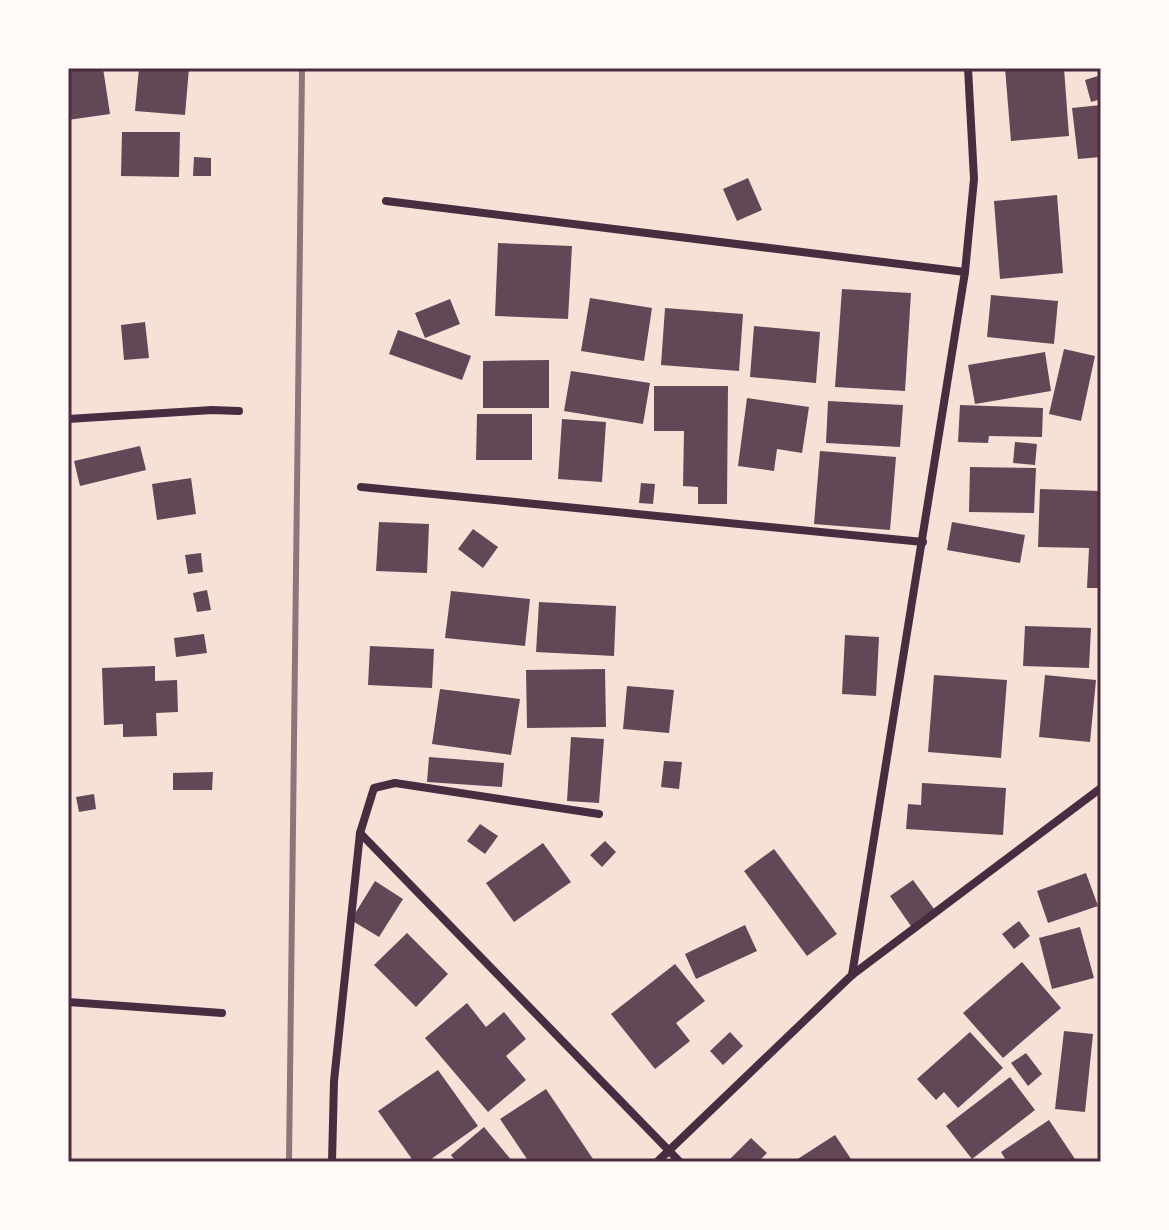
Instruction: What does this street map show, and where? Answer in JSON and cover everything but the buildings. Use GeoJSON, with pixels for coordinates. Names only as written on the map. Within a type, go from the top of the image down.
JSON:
{"type":"FeatureCollection","features":[{"type":"Feature","properties":{"kind":"street"},"geometry":{"type":"LineString","coordinates":[[852,975],[965,272],[974,179],[968,68]]}},
{"type":"Feature","properties":{"kind":"street"},"geometry":{"type":"LineString","coordinates":[[386,201],[965,272]]}},
{"type":"Feature","properties":{"kind":"street"},"geometry":{"type":"LineString","coordinates":[[68,419],[239,411]]}},
{"type":"Feature","properties":{"kind":"street"},"geometry":{"type":"LineString","coordinates":[[361,487],[923,542]]}},
{"type":"Feature","properties":{"kind":"street"},"geometry":{"type":"LineString","coordinates":[[332,1162],[334,1081],[360,833],[374,788],[395,783],[599,814]]}},
{"type":"Feature","properties":{"kind":"street"},"geometry":{"type":"LineString","coordinates":[[657,1162],[852,975],[1101,788]]}},
{"type":"Feature","properties":{"kind":"street"},"geometry":{"type":"LineString","coordinates":[[360,833],[680,1162]]}},
{"type":"Feature","properties":{"kind":"street"},"geometry":{"type":"LineString","coordinates":[[68,1002],[222,1013]]}},
{"type":"Feature","properties":{"kind":"railway"},"geometry":{"type":"LineString","coordinates":[[289,1162],[302,68]]}}]}
